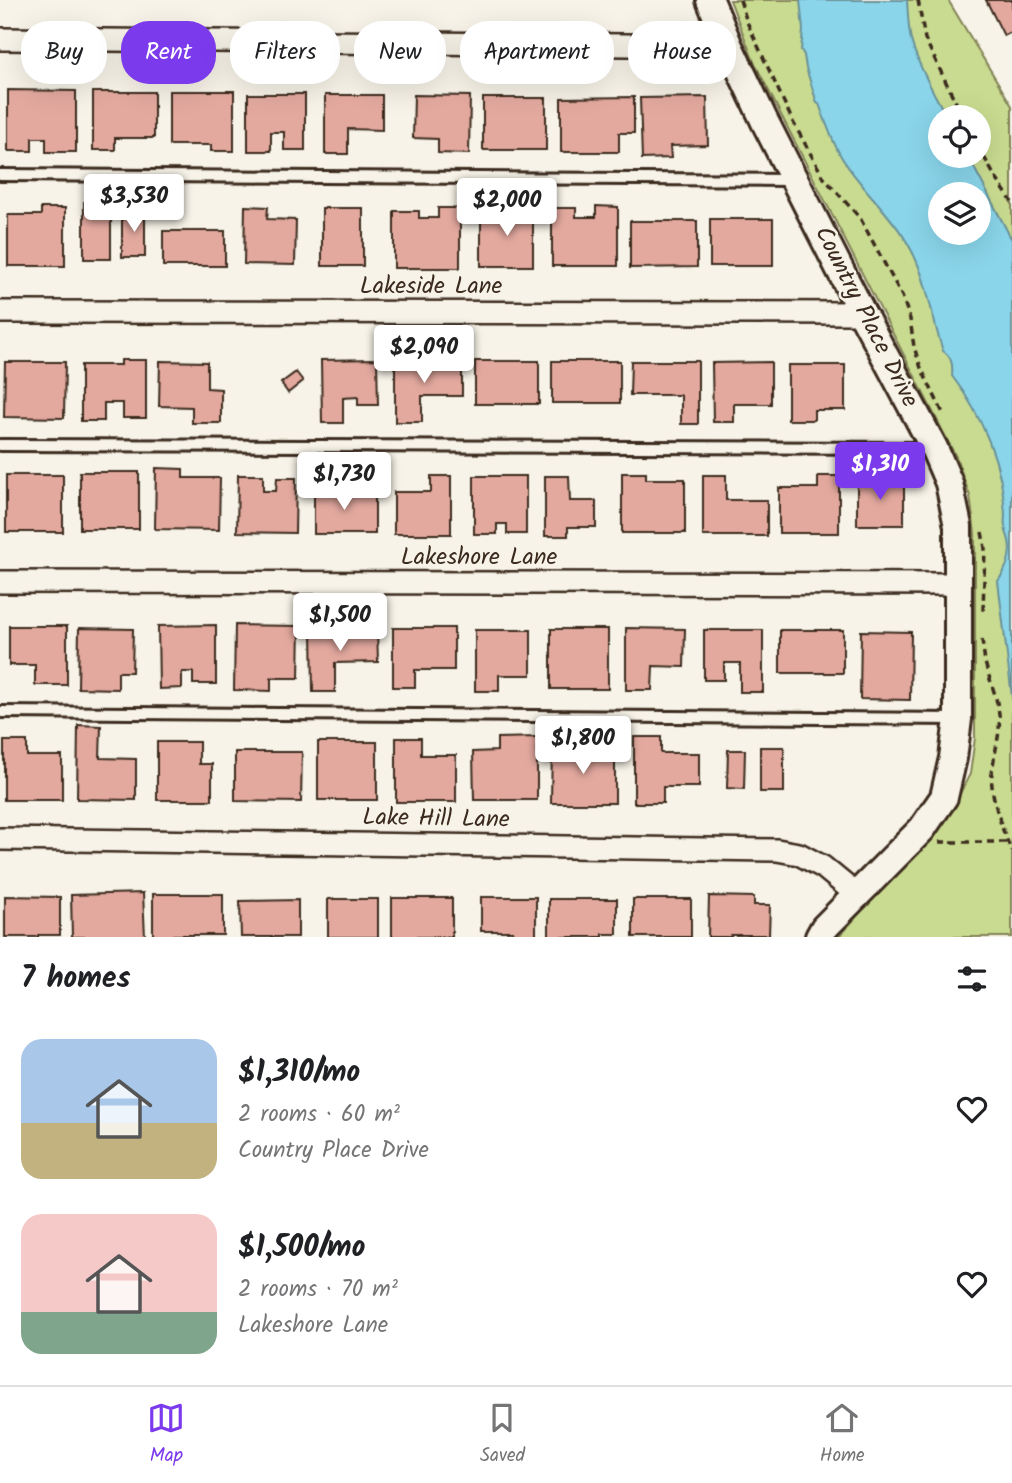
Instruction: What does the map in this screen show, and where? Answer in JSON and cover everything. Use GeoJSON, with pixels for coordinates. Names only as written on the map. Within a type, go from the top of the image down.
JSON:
{"type":"FeatureCollection","features":[{"type":"Feature","properties":{"kind":"street","name":"Country Place Drive"},"geometry":{"type":"LineString","coordinates":[[710,0],[719,21]]}},
{"type":"Feature","properties":{"kind":"street"},"geometry":{"type":"LineString","coordinates":[[0,39],[628,45]]}},
{"type":"Feature","properties":{"kind":"street","name":"Country Place Drive"},"geometry":{"type":"LineString","coordinates":[[736,60],[862,313],[934,447],[949,483],[958,526],[958,719],[944,797],[922,828],[824,928],[819,937]]}},
{"type":"Feature","properties":{"kind":"street","name":"Lakeside Lane"},"geometry":{"type":"LineString","coordinates":[[0,312],[862,313]]}},
{"type":"Feature","properties":{"kind":"street","name":"Lakeshore Lane"},"geometry":{"type":"LineString","coordinates":[[0,582],[959,584]]}},
{"type":"Feature","properties":{"kind":"street","name":"Lake Hill Lane"},"geometry":{"type":"LineString","coordinates":[[0,839],[777,850],[799,854],[823,867],[857,895]]}},
{"type":"Feature","properties":{"kind":"lane"},"geometry":{"type":"LineString","coordinates":[[0,176],[795,180]]}},
{"type":"Feature","properties":{"kind":"lane"},"geometry":{"type":"LineString","coordinates":[[0,445],[934,447]]}},
{"type":"Feature","properties":{"kind":"lane"},"geometry":{"type":"LineString","coordinates":[[0,712],[958,719]]}},
{"type":"Feature","properties":{"kind":"path"},"geometry":{"type":"LineString","coordinates":[[918,0],[925,39],[956,105]]}},
{"type":"Feature","properties":{"kind":"path"},"geometry":{"type":"LineString","coordinates":[[990,168],[1012,202]]}},
{"type":"Feature","properties":{"kind":"path"},"geometry":{"type":"LineString","coordinates":[[922,828],[935,842],[1007,842]]}},
{"type":"Feature","properties":{"kind":"green space"},"geometry":{"type":"Polygon","coordinates":[[[730,0],[948,0],[1012,106],[1012,937],[839,937],[913,857],[952,809],[970,774],[975,738],[975,533],[970,496],[956,457],[754,62],[730,0]]]}},
{"type":"Feature","properties":{"kind":"water"},"geometry":{"type":"Polygon","coordinates":[[[800,0],[907,0],[911,40],[941,105],[928,105],[928,168],[974,168],[982,182],[928,182],[928,245],[991,245],[991,200],[1012,240],[1012,697],[998,581],[1008,562],[1010,546],[995,459],[973,407],[952,376],[951,362],[943,351],[923,279],[912,252],[898,228],[842,158],[817,103],[801,50],[803,30],[800,0]]]}},
{"type":"Feature","properties":{"kind":"building"},"geometry":{"type":"Polygon","coordinates":[[[986,0],[1012,0],[1012,32],[1004,36],[986,0]]]}},
{"type":"Feature","properties":{"kind":"building"},"geometry":{"type":"Polygon","coordinates":[[[8,90],[76,91],[76,152],[46,152],[46,138],[32,138],[32,151],[8,151],[8,90]]]}},
{"type":"Feature","properties":{"kind":"building"},"geometry":{"type":"Polygon","coordinates":[[[169,91],[234,91],[234,151],[211,151],[211,145],[169,145],[169,91]]]}},
{"type":"Feature","properties":{"kind":"building"},"geometry":{"type":"Polygon","coordinates":[[[93,92],[154,92],[154,138],[115,138],[115,150],[93,150],[93,92]]]}},
{"type":"Feature","properties":{"kind":"building"},"geometry":{"type":"Polygon","coordinates":[[[248,94],[305,94],[305,150],[284,150],[284,132],[271,132],[271,151],[248,151],[248,94]]]}},
{"type":"Feature","properties":{"kind":"building"},"geometry":{"type":"Polygon","coordinates":[[[325,95],[382,95],[382,130],[348,129],[348,154],[325,154],[325,95]]]}},
{"type":"Feature","properties":{"kind":"building"},"geometry":{"type":"Polygon","coordinates":[[[414,95],[470,96],[469,154],[438,153],[438,139],[413,138],[414,95]]]}},
{"type":"Feature","properties":{"kind":"building"},"geometry":{"type":"Polygon","coordinates":[[[634,97],[634,133],[619,133],[619,152],[561,152],[561,98],[634,97]]]}},
{"type":"Feature","properties":{"kind":"building"},"geometry":{"type":"Polygon","coordinates":[[[707,97],[708,145],[670,146],[671,158],[642,159],[640,98],[707,97]]]}},
{"type":"Feature","properties":{"kind":"building"},"geometry":{"type":"Polygon","coordinates":[[[483,98],[546,98],[546,150],[483,150],[483,98]]]}},
{"type":"Feature","properties":{"kind":"building"},"geometry":{"type":"Polygon","coordinates":[[[84,202],[111,202],[111,259],[84,259],[84,202]]]}},
{"type":"Feature","properties":{"kind":"building"},"geometry":{"type":"Polygon","coordinates":[[[245,206],[268,207],[267,219],[296,220],[295,265],[244,264],[245,206]]]}},
{"type":"Feature","properties":{"kind":"building"},"geometry":{"type":"Polygon","coordinates":[[[596,206],[618,207],[618,266],[552,266],[552,208],[576,208],[576,217],[596,217],[596,206]]]}},
{"type":"Feature","properties":{"kind":"building"},"geometry":{"type":"Polygon","coordinates":[[[41,208],[65,208],[65,266],[8,266],[8,215],[41,215],[41,208]]]}},
{"type":"Feature","properties":{"kind":"building"},"geometry":{"type":"Polygon","coordinates":[[[322,208],[363,208],[363,266],[322,266],[322,208]]]}},
{"type":"Feature","properties":{"kind":"building"},"geometry":{"type":"Polygon","coordinates":[[[438,208],[460,208],[460,268],[394,268],[394,211],[419,211],[419,218],[438,218],[438,208]]]}},
{"type":"Feature","properties":{"kind":"building"},"geometry":{"type":"Polygon","coordinates":[[[122,210],[145,210],[145,257],[122,257],[122,210]]]}},
{"type":"Feature","properties":{"kind":"building"},"geometry":{"type":"Polygon","coordinates":[[[481,210],[533,210],[533,266],[481,266],[481,210]]]}},
{"type":"Feature","properties":{"kind":"building"},"geometry":{"type":"Polygon","coordinates":[[[710,219],[773,219],[773,266],[710,266],[710,219]]]}},
{"type":"Feature","properties":{"kind":"building"},"geometry":{"type":"Polygon","coordinates":[[[630,221],[697,221],[697,267],[630,268],[630,221]]]}},
{"type":"Feature","properties":{"kind":"building"},"geometry":{"type":"Polygon","coordinates":[[[163,231],[225,231],[225,266],[163,266],[163,231]]]}},
{"type":"Feature","properties":{"kind":"building"},"geometry":{"type":"Polygon","coordinates":[[[377,359],[378,405],[358,405],[358,397],[343,398],[343,423],[322,423],[321,360],[377,359]]]}},
{"type":"Feature","properties":{"kind":"building"},"geometry":{"type":"Polygon","coordinates":[[[121,360],[146,360],[146,418],[123,418],[123,403],[104,403],[104,421],[81,421],[81,365],[121,365],[121,360]]]}},
{"type":"Feature","properties":{"kind":"building"},"geometry":{"type":"Polygon","coordinates":[[[395,360],[462,360],[462,396],[422,396],[422,422],[395,422],[395,360]]]}},
{"type":"Feature","properties":{"kind":"building"},"geometry":{"type":"Polygon","coordinates":[[[160,361],[207,362],[207,388],[221,389],[221,423],[192,423],[192,407],[159,406],[160,361]]]}},
{"type":"Feature","properties":{"kind":"building"},"geometry":{"type":"Polygon","coordinates":[[[475,361],[539,361],[539,404],[475,404],[475,361]]]}},
{"type":"Feature","properties":{"kind":"building"},"geometry":{"type":"Polygon","coordinates":[[[552,361],[620,361],[620,403],[552,403],[552,361]]]}},
{"type":"Feature","properties":{"kind":"building"},"geometry":{"type":"Polygon","coordinates":[[[631,361],[698,361],[698,424],[681,424],[681,395],[630,395],[631,361]]]}},
{"type":"Feature","properties":{"kind":"building"},"geometry":{"type":"Polygon","coordinates":[[[5,362],[65,362],[64,418],[4,417],[5,362]]]}},
{"type":"Feature","properties":{"kind":"building"},"geometry":{"type":"Polygon","coordinates":[[[771,362],[771,404],[734,404],[734,422],[713,422],[712,363],[771,362]]]}},
{"type":"Feature","properties":{"kind":"building"},"geometry":{"type":"Polygon","coordinates":[[[788,365],[845,365],[845,410],[814,410],[814,420],[788,420],[788,365]]]}},
{"type":"Feature","properties":{"kind":"building"},"geometry":{"type":"Polygon","coordinates":[[[296,372],[303,381],[288,393],[281,383],[296,372]]]}},
{"type":"Feature","properties":{"kind":"building"},"geometry":{"type":"Polygon","coordinates":[[[156,468],[183,469],[183,478],[220,478],[219,530],[155,529],[156,468]]]}},
{"type":"Feature","properties":{"kind":"building"},"geometry":{"type":"Polygon","coordinates":[[[80,472],[139,472],[139,529],[80,529],[80,472]]]}},
{"type":"Feature","properties":{"kind":"building"},"geometry":{"type":"Polygon","coordinates":[[[622,473],[646,473],[646,479],[685,479],[685,533],[622,533],[622,473]]]}},
{"type":"Feature","properties":{"kind":"building"},"geometry":{"type":"Polygon","coordinates":[[[6,475],[63,475],[63,532],[6,532],[6,475]]]}},
{"type":"Feature","properties":{"kind":"building"},"geometry":{"type":"Polygon","coordinates":[[[238,475],[263,475],[263,491],[276,491],[277,478],[296,478],[295,533],[237,532],[238,475]]]}},
{"type":"Feature","properties":{"kind":"building"},"geometry":{"type":"Polygon","coordinates":[[[703,475],[726,475],[726,500],[767,500],[767,536],[703,536],[703,475]]]}},
{"type":"Feature","properties":{"kind":"building"},"geometry":{"type":"Polygon","coordinates":[[[431,476],[451,476],[451,534],[394,534],[394,492],[431,492],[431,476]]]}},
{"type":"Feature","properties":{"kind":"building"},"geometry":{"type":"Polygon","coordinates":[[[474,476],[526,476],[526,534],[507,534],[507,524],[497,524],[497,534],[474,534],[474,476]]]}},
{"type":"Feature","properties":{"kind":"building"},"geometry":{"type":"Polygon","coordinates":[[[545,476],[569,476],[570,501],[596,501],[596,527],[568,527],[568,536],[545,536],[545,476]]]}},
{"type":"Feature","properties":{"kind":"building"},"geometry":{"type":"Polygon","coordinates":[[[818,476],[839,476],[839,533],[779,533],[779,488],[818,488],[818,476]]]}},
{"type":"Feature","properties":{"kind":"building"},"geometry":{"type":"Polygon","coordinates":[[[857,478],[904,478],[904,525],[857,525],[857,478]]]}},
{"type":"Feature","properties":{"kind":"building"},"geometry":{"type":"Polygon","coordinates":[[[314,489],[375,489],[375,534],[314,534],[314,489]]]}},
{"type":"Feature","properties":{"kind":"building"},"geometry":{"type":"Polygon","coordinates":[[[216,625],[216,684],[193,684],[193,672],[182,672],[182,688],[159,689],[158,626],[216,625]]]}},
{"type":"Feature","properties":{"kind":"building"},"geometry":{"type":"Polygon","coordinates":[[[235,625],[300,626],[299,678],[271,678],[271,691],[234,690],[235,625]]]}},
{"type":"Feature","properties":{"kind":"building"},"geometry":{"type":"Polygon","coordinates":[[[9,626],[67,626],[67,685],[35,685],[35,665],[9,665],[9,626]]]}},
{"type":"Feature","properties":{"kind":"building"},"geometry":{"type":"Polygon","coordinates":[[[79,628],[133,629],[132,672],[118,672],[118,689],[78,688],[79,628]]]}},
{"type":"Feature","properties":{"kind":"building"},"geometry":{"type":"Polygon","coordinates":[[[377,628],[378,662],[335,663],[335,692],[313,692],[312,629],[377,628]]]}},
{"type":"Feature","properties":{"kind":"building"},"geometry":{"type":"Polygon","coordinates":[[[393,628],[454,628],[454,670],[415,670],[415,687],[393,687],[393,628]]]}},
{"type":"Feature","properties":{"kind":"building"},"geometry":{"type":"Polygon","coordinates":[[[626,628],[685,629],[684,667],[653,666],[652,690],[626,690],[626,628]]]}},
{"type":"Feature","properties":{"kind":"building"},"geometry":{"type":"Polygon","coordinates":[[[551,629],[608,629],[608,689],[551,689],[551,629]]]}},
{"type":"Feature","properties":{"kind":"building"},"geometry":{"type":"Polygon","coordinates":[[[475,630],[531,630],[531,675],[499,675],[499,691],[475,691],[475,630]]]}},
{"type":"Feature","properties":{"kind":"building"},"geometry":{"type":"Polygon","coordinates":[[[704,630],[763,630],[763,692],[740,692],[740,663],[724,663],[724,680],[704,680],[704,630]]]}},
{"type":"Feature","properties":{"kind":"building"},"geometry":{"type":"Polygon","coordinates":[[[780,630],[843,630],[843,673],[780,673],[780,630]]]}},
{"type":"Feature","properties":{"kind":"building"},"geometry":{"type":"Polygon","coordinates":[[[861,631],[911,632],[910,700],[860,699],[861,631]]]}},
{"type":"Feature","properties":{"kind":"building"},"geometry":{"type":"Polygon","coordinates":[[[78,725],[101,726],[100,758],[136,759],[136,800],[77,799],[78,725]]]}},
{"type":"Feature","properties":{"kind":"building"},"geometry":{"type":"Polygon","coordinates":[[[537,737],[537,800],[474,800],[473,752],[497,751],[497,738],[537,737]]]}},
{"type":"Feature","properties":{"kind":"building"},"geometry":{"type":"Polygon","coordinates":[[[634,737],[661,737],[661,753],[699,753],[699,787],[663,787],[663,803],[634,803],[634,737]]]}},
{"type":"Feature","properties":{"kind":"building"},"geometry":{"type":"Polygon","coordinates":[[[396,738],[421,738],[421,755],[456,755],[456,802],[396,802],[396,738]]]}},
{"type":"Feature","properties":{"kind":"building"},"geometry":{"type":"Polygon","coordinates":[[[4,741],[27,741],[27,756],[62,756],[62,800],[4,800],[4,741]]]}},
{"type":"Feature","properties":{"kind":"building"},"geometry":{"type":"Polygon","coordinates":[[[157,742],[199,742],[199,764],[212,764],[212,800],[157,800],[157,742]]]}},
{"type":"Feature","properties":{"kind":"building"},"geometry":{"type":"Polygon","coordinates":[[[318,742],[377,742],[377,800],[318,800],[318,742]]]}},
{"type":"Feature","properties":{"kind":"building"},"geometry":{"type":"Polygon","coordinates":[[[552,745],[575,745],[575,758],[594,758],[594,748],[615,748],[615,803],[551,803],[552,745]]]}},
{"type":"Feature","properties":{"kind":"building"},"geometry":{"type":"Polygon","coordinates":[[[760,747],[784,747],[784,792],[760,792],[760,747]]]}},
{"type":"Feature","properties":{"kind":"building"},"geometry":{"type":"Polygon","coordinates":[[[728,750],[745,750],[744,789],[727,788],[728,750]]]}},
{"type":"Feature","properties":{"kind":"building"},"geometry":{"type":"Polygon","coordinates":[[[235,752],[302,752],[301,802],[235,801],[235,752]]]}},
{"type":"Feature","properties":{"kind":"building"},"geometry":{"type":"Polygon","coordinates":[[[143,893],[145,937],[72,937],[71,895],[143,893]]]}},
{"type":"Feature","properties":{"kind":"building"},"geometry":{"type":"Polygon","coordinates":[[[153,894],[223,894],[223,935],[153,937],[153,894]]]}},
{"type":"Feature","properties":{"kind":"building"},"geometry":{"type":"Polygon","coordinates":[[[5,896],[60,897],[60,935],[5,937],[5,896]]]}},
{"type":"Feature","properties":{"kind":"building"},"geometry":{"type":"Polygon","coordinates":[[[709,896],[754,897],[754,905],[770,905],[769,935],[708,937],[709,896]]]}},
{"type":"Feature","properties":{"kind":"building"},"geometry":{"type":"Polygon","coordinates":[[[481,897],[536,897],[536,937],[513,937],[513,931],[481,931],[481,897]]]}},
{"type":"Feature","properties":{"kind":"building"},"geometry":{"type":"Polygon","coordinates":[[[392,898],[452,898],[452,937],[392,937],[392,898]]]}},
{"type":"Feature","properties":{"kind":"building"},"geometry":{"type":"Polygon","coordinates":[[[328,899],[378,899],[378,937],[328,937],[328,899]]]}},
{"type":"Feature","properties":{"kind":"building"},"geometry":{"type":"Polygon","coordinates":[[[549,899],[617,899],[617,934],[603,934],[603,937],[549,937],[549,899]]]}},
{"type":"Feature","properties":{"kind":"building"},"geometry":{"type":"Polygon","coordinates":[[[633,899],[691,899],[691,937],[633,937],[633,899]]]}},
{"type":"Feature","properties":{"kind":"building"},"geometry":{"type":"Polygon","coordinates":[[[298,900],[298,937],[241,937],[240,901],[298,900]]]}}]}
